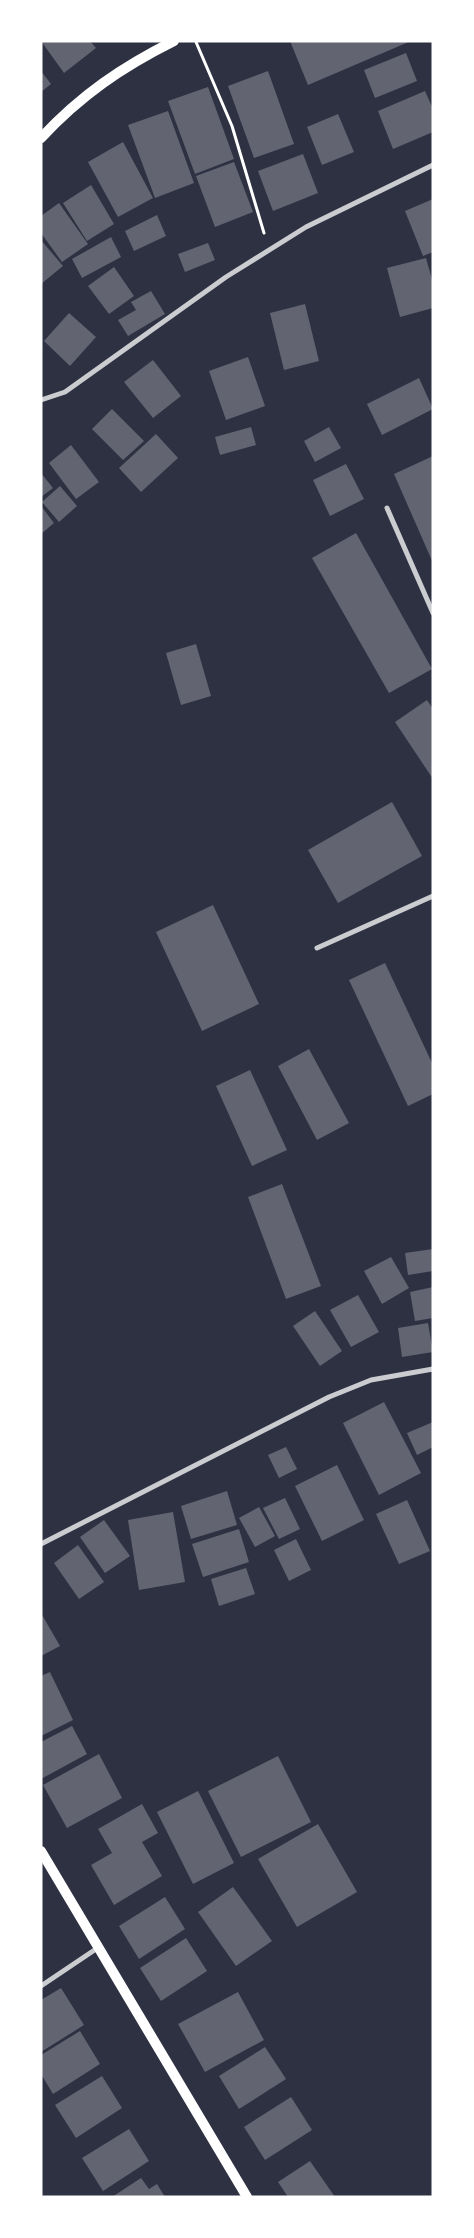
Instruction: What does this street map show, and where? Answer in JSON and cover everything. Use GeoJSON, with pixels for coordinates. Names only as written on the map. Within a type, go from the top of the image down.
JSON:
{"type":"FeatureCollection","features":[{"type":"Feature","properties":{"kind":"main road"},"geometry":{"type":"LineString","coordinates":[[41,138],[89,92],[133,62],[174,41]]}},
{"type":"Feature","properties":{"kind":"main road"},"geometry":{"type":"LineString","coordinates":[[41,1851],[247,2197]]}},
{"type":"Feature","properties":{"kind":"street"},"geometry":{"type":"LineString","coordinates":[[41,400],[65,392],[226,277],[269,252],[306,227],[433,165]]}},
{"type":"Feature","properties":{"kind":"street"},"geometry":{"type":"LineString","coordinates":[[387,508],[433,613]]}},
{"type":"Feature","properties":{"kind":"street"},"geometry":{"type":"LineString","coordinates":[[317,948],[433,896]]}},
{"type":"Feature","properties":{"kind":"street"},"geometry":{"type":"LineString","coordinates":[[41,1544],[329,1397],[371,1380],[433,1368]]}},
{"type":"Feature","properties":{"kind":"street"},"geometry":{"type":"LineString","coordinates":[[41,1986],[99,1947]]}},
{"type":"Feature","properties":{"kind":"path"},"geometry":{"type":"LineString","coordinates":[[195,41],[232,126],[269,252]]}},
{"type":"Feature","properties":{"kind":"building"},"geometry":{"type":"Polygon","coordinates":[[[41,41],[90,41],[96,48],[64,73],[41,41]]]}},
{"type":"Feature","properties":{"kind":"building"},"geometry":{"type":"Polygon","coordinates":[[[290,41],[411,41],[308,85],[290,41]]]}},
{"type":"Feature","properties":{"kind":"building"},"geometry":{"type":"Polygon","coordinates":[[[406,53],[417,81],[375,98],[364,70],[406,53]]]}},
{"type":"Feature","properties":{"kind":"building"},"geometry":{"type":"Polygon","coordinates":[[[41,71],[51,84],[41,92],[41,71]]]}},
{"type":"Feature","properties":{"kind":"building"},"geometry":{"type":"Polygon","coordinates":[[[268,71],[294,144],[254,158],[228,86],[268,71]]]}},
{"type":"Feature","properties":{"kind":"building"},"geometry":{"type":"Polygon","coordinates":[[[208,87],[234,159],[195,174],[168,101],[208,87]]]}},
{"type":"Feature","properties":{"kind":"building"},"geometry":{"type":"Polygon","coordinates":[[[425,91],[433,109],[433,132],[393,149],[378,111],[425,91]]]}},
{"type":"Feature","properties":{"kind":"building"},"geometry":{"type":"Polygon","coordinates":[[[168,111],[194,183],[155,198],[128,125],[168,111]]]}},
{"type":"Feature","properties":{"kind":"building"},"geometry":{"type":"Polygon","coordinates":[[[338,114],[354,152],[322,165],[307,127],[338,114]]]}},
{"type":"Feature","properties":{"kind":"building"},"geometry":{"type":"Polygon","coordinates":[[[123,142],[153,198],[118,217],[88,162],[123,142]]]}},
{"type":"Feature","properties":{"kind":"building"},"geometry":{"type":"Polygon","coordinates":[[[303,154],[318,193],[273,211],[258,171],[303,154]]]}},
{"type":"Feature","properties":{"kind":"building"},"geometry":{"type":"Polygon","coordinates":[[[234,162],[253,212],[215,227],[196,176],[234,162]]]}},
{"type":"Feature","properties":{"kind":"building"},"geometry":{"type":"Polygon","coordinates":[[[91,185],[114,224],[87,241],[63,203],[91,185]]]}},
{"type":"Feature","properties":{"kind":"building"},"geometry":{"type":"Polygon","coordinates":[[[433,199],[433,252],[423,256],[405,211],[433,199]]]}},
{"type":"Feature","properties":{"kind":"building"},"geometry":{"type":"Polygon","coordinates":[[[59,203],[88,244],[62,262],[41,233],[41,216],[59,203]]]}},
{"type":"Feature","properties":{"kind":"building"},"geometry":{"type":"Polygon","coordinates":[[[157,215],[166,236],[134,251],[125,231],[157,215]]]}},
{"type":"Feature","properties":{"kind":"building"},"geometry":{"type":"Polygon","coordinates":[[[111,237],[121,257],[82,278],[72,259],[111,237]]]}},
{"type":"Feature","properties":{"kind":"building"},"geometry":{"type":"Polygon","coordinates":[[[41,240],[63,266],[41,284],[41,240]]]}},
{"type":"Feature","properties":{"kind":"building"},"geometry":{"type":"Polygon","coordinates":[[[208,243],[215,260],[185,272],[178,254],[208,243]]]}},
{"type":"Feature","properties":{"kind":"building"},"geometry":{"type":"Polygon","coordinates":[[[426,258],[433,283],[433,308],[400,317],[387,268],[426,258]]]}},
{"type":"Feature","properties":{"kind":"building"},"geometry":{"type":"Polygon","coordinates":[[[114,267],[134,296],[109,314],[88,286],[114,267]]]}},
{"type":"Feature","properties":{"kind":"building"},"geometry":{"type":"Polygon","coordinates":[[[151,291],[165,314],[128,336],[118,320],[136,310],[131,302],[151,291]]]}},
{"type":"Feature","properties":{"kind":"building"},"geometry":{"type":"Polygon","coordinates":[[[305,304],[319,361],[284,370],[270,313],[305,304]]]}},
{"type":"Feature","properties":{"kind":"building"},"geometry":{"type":"Polygon","coordinates":[[[69,313],[96,337],[70,366],[44,341],[69,313]]]}},
{"type":"Feature","properties":{"kind":"building"},"geometry":{"type":"Polygon","coordinates":[[[248,357],[265,406],[226,420],[209,371],[248,357]]]}},
{"type":"Feature","properties":{"kind":"building"},"geometry":{"type":"Polygon","coordinates":[[[153,360],[181,396],[153,418],[124,382],[153,360]]]}},
{"type":"Feature","properties":{"kind":"building"},"geometry":{"type":"Polygon","coordinates":[[[419,378],[433,409],[382,435],[367,404],[419,378]]]}},
{"type":"Feature","properties":{"kind":"building"},"geometry":{"type":"Polygon","coordinates":[[[112,409],[144,441],[123,460],[92,429],[112,409]]]}},
{"type":"Feature","properties":{"kind":"building"},"geometry":{"type":"Polygon","coordinates":[[[251,427],[256,445],[220,455],[215,437],[251,427]]]}},
{"type":"Feature","properties":{"kind":"building"},"geometry":{"type":"Polygon","coordinates":[[[329,427],[341,448],[315,462],[304,441],[329,427]]]}},
{"type":"Feature","properties":{"kind":"building"},"geometry":{"type":"Polygon","coordinates":[[[156,434],[178,458],[141,492],[119,468],[156,434]]]}},
{"type":"Feature","properties":{"kind":"building"},"geometry":{"type":"Polygon","coordinates":[[[71,445],[99,482],[76,499],[49,463],[71,445]]]}},
{"type":"Feature","properties":{"kind":"building"},"geometry":{"type":"Polygon","coordinates":[[[433,456],[433,563],[394,474],[433,456]]]}},
{"type":"Feature","properties":{"kind":"building"},"geometry":{"type":"Polygon","coordinates":[[[346,464],[364,499],[330,516],[313,480],[346,464]]]}},
{"type":"Feature","properties":{"kind":"building"},"geometry":{"type":"Polygon","coordinates":[[[41,473],[53,488],[41,497],[41,473]]]}},
{"type":"Feature","properties":{"kind":"building"},"geometry":{"type":"Polygon","coordinates":[[[60,486],[77,506],[59,522],[42,502],[60,486]]]}},
{"type":"Feature","properties":{"kind":"building"},"geometry":{"type":"Polygon","coordinates":[[[41,506],[54,523],[41,534],[41,506]]]}},
{"type":"Feature","properties":{"kind":"building"},"geometry":{"type":"Polygon","coordinates":[[[356,533],[432,669],[389,693],[312,558],[356,533]]]}},
{"type":"Feature","properties":{"kind":"building"},"geometry":{"type":"Polygon","coordinates":[[[196,644],[211,696],[181,705],[166,653],[196,644]]]}},
{"type":"Feature","properties":{"kind":"building"},"geometry":{"type":"Polygon","coordinates":[[[427,700],[433,709],[433,779],[395,722],[427,700]]]}},
{"type":"Feature","properties":{"kind":"building"},"geometry":{"type":"Polygon","coordinates":[[[392,802],[422,856],[338,903],[308,850],[392,802]]]}},
{"type":"Feature","properties":{"kind":"building"},"geometry":{"type":"Polygon","coordinates":[[[213,905],[259,1004],[202,1031],[156,932],[213,905]]]}},
{"type":"Feature","properties":{"kind":"building"},"geometry":{"type":"Polygon","coordinates":[[[385,963],[433,1065],[433,1094],[408,1106],[349,980],[385,963]]]}},
{"type":"Feature","properties":{"kind":"building"},"geometry":{"type":"Polygon","coordinates":[[[309,1049],[349,1123],[317,1140],[278,1066],[309,1049]]]}},
{"type":"Feature","properties":{"kind":"building"},"geometry":{"type":"Polygon","coordinates":[[[250,1070],[287,1150],[252,1166],[216,1086],[250,1070]]]}},
{"type":"Feature","properties":{"kind":"building"},"geometry":{"type":"Polygon","coordinates":[[[282,1184],[321,1286],[286,1299],[248,1197],[282,1184]]]}},
{"type":"Feature","properties":{"kind":"building"},"geometry":{"type":"Polygon","coordinates":[[[433,1249],[433,1271],[408,1275],[405,1253],[433,1249]]]}},
{"type":"Feature","properties":{"kind":"building"},"geometry":{"type":"Polygon","coordinates":[[[391,1257],[409,1288],[382,1304],[364,1271],[391,1257]]]}},
{"type":"Feature","properties":{"kind":"building"},"geometry":{"type":"Polygon","coordinates":[[[433,1287],[433,1318],[415,1321],[410,1292],[433,1287]]]}},
{"type":"Feature","properties":{"kind":"building"},"geometry":{"type":"Polygon","coordinates":[[[358,1295],[379,1332],[351,1347],[330,1310],[358,1295]]]}},
{"type":"Feature","properties":{"kind":"building"},"geometry":{"type":"Polygon","coordinates":[[[315,1311],[342,1351],[320,1366],[293,1326],[315,1311]]]}},
{"type":"Feature","properties":{"kind":"building"},"geometry":{"type":"Polygon","coordinates":[[[428,1323],[433,1352],[402,1357],[398,1328],[428,1323]]]}},
{"type":"Feature","properties":{"kind":"building"},"geometry":{"type":"Polygon","coordinates":[[[384,1402],[421,1473],[379,1495],[343,1423],[384,1402]]]}},
{"type":"Feature","properties":{"kind":"building"},"geometry":{"type":"Polygon","coordinates":[[[433,1422],[433,1447],[417,1455],[407,1433],[433,1422]]]}},
{"type":"Feature","properties":{"kind":"building"},"geometry":{"type":"Polygon","coordinates":[[[286,1447],[297,1469],[279,1478],[268,1455],[286,1447]]]}},
{"type":"Feature","properties":{"kind":"building"},"geometry":{"type":"Polygon","coordinates":[[[337,1465],[364,1520],[322,1541],[295,1486],[337,1465]]]}},
{"type":"Feature","properties":{"kind":"building"},"geometry":{"type":"Polygon","coordinates":[[[227,1491],[237,1525],[191,1539],[181,1506],[227,1491]]]}},
{"type":"Feature","properties":{"kind":"building"},"geometry":{"type":"Polygon","coordinates":[[[285,1498],[300,1529],[279,1539],[263,1508],[285,1498]]]}},
{"type":"Feature","properties":{"kind":"building"},"geometry":{"type":"Polygon","coordinates":[[[407,1500],[430,1551],[399,1564],[376,1514],[407,1500]]]}},
{"type":"Feature","properties":{"kind":"building"},"geometry":{"type":"Polygon","coordinates":[[[259,1507],[275,1536],[255,1547],[239,1518],[259,1507]]]}},
{"type":"Feature","properties":{"kind":"building"},"geometry":{"type":"Polygon","coordinates":[[[173,1512],[185,1582],[139,1590],[128,1520],[173,1512]]]}},
{"type":"Feature","properties":{"kind":"building"},"geometry":{"type":"Polygon","coordinates":[[[104,1520],[130,1556],[105,1573],[80,1537],[104,1520]]]}},
{"type":"Feature","properties":{"kind":"building"},"geometry":{"type":"Polygon","coordinates":[[[239,1529],[249,1562],[203,1577],[192,1544],[239,1529]]]}},
{"type":"Feature","properties":{"kind":"building"},"geometry":{"type":"Polygon","coordinates":[[[296,1539],[311,1570],[289,1581],[274,1550],[296,1539]]]}},
{"type":"Feature","properties":{"kind":"building"},"geometry":{"type":"Polygon","coordinates":[[[78,1545],[104,1582],[79,1599],[54,1563],[78,1545]]]}},
{"type":"Feature","properties":{"kind":"building"},"geometry":{"type":"Polygon","coordinates":[[[246,1568],[255,1594],[219,1606],[211,1579],[246,1568]]]}},
{"type":"Feature","properties":{"kind":"building"},"geometry":{"type":"Polygon","coordinates":[[[41,1613],[60,1646],[41,1656],[41,1613]]]}},
{"type":"Feature","properties":{"kind":"building"},"geometry":{"type":"Polygon","coordinates":[[[50,1672],[73,1720],[41,1736],[41,1676],[50,1672]]]}},
{"type":"Feature","properties":{"kind":"building"},"geometry":{"type":"Polygon","coordinates":[[[72,1726],[87,1754],[41,1779],[41,1742],[72,1726]]]}},
{"type":"Feature","properties":{"kind":"building"},"geometry":{"type":"Polygon","coordinates":[[[99,1754],[122,1798],[67,1828],[43,1785],[99,1754]]]}},
{"type":"Feature","properties":{"kind":"building"},"geometry":{"type":"Polygon","coordinates":[[[278,1756],[311,1822],[241,1857],[208,1791],[278,1756]]]}},
{"type":"Feature","properties":{"kind":"building"},"geometry":{"type":"Polygon","coordinates":[[[198,1791],[234,1863],[193,1884],[157,1812],[198,1791]]]}},
{"type":"Feature","properties":{"kind":"building"},"geometry":{"type":"Polygon","coordinates":[[[142,1804],[158,1833],[142,1842],[162,1876],[114,1905],[91,1865],[112,1853],[98,1829],[142,1804]]]}},
{"type":"Feature","properties":{"kind":"building"},"geometry":{"type":"Polygon","coordinates":[[[318,1824],[357,1892],[297,1927],[258,1859],[318,1824]]]}},
{"type":"Feature","properties":{"kind":"building"},"geometry":{"type":"Polygon","coordinates":[[[233,1887],[272,1941],[236,1966],[198,1912],[233,1887]]]}},
{"type":"Feature","properties":{"kind":"building"},"geometry":{"type":"Polygon","coordinates":[[[165,1897],[185,1929],[139,1959],[119,1926],[165,1897]]]}},
{"type":"Feature","properties":{"kind":"building"},"geometry":{"type":"Polygon","coordinates":[[[186,1938],[207,1971],[161,2001],[140,1968],[186,1938]]]}},
{"type":"Feature","properties":{"kind":"building"},"geometry":{"type":"Polygon","coordinates":[[[61,1988],[84,2025],[41,2052],[41,2000],[61,1988]]]}},
{"type":"Feature","properties":{"kind":"building"},"geometry":{"type":"Polygon","coordinates":[[[238,1992],[264,2040],[205,2072],[178,2024],[238,1992]]]}},
{"type":"Feature","properties":{"kind":"building"},"geometry":{"type":"Polygon","coordinates":[[[80,2031],[100,2064],[53,2094],[41,2074],[41,2055],[80,2031]]]}},
{"type":"Feature","properties":{"kind":"building"},"geometry":{"type":"Polygon","coordinates":[[[265,2047],[286,2079],[239,2109],[219,2076],[265,2047]]]}},
{"type":"Feature","properties":{"kind":"building"},"geometry":{"type":"Polygon","coordinates":[[[102,2076],[122,2108],[76,2138],[55,2105],[102,2076]]]}},
{"type":"Feature","properties":{"kind":"building"},"geometry":{"type":"Polygon","coordinates":[[[291,2097],[312,2130],[265,2160],[244,2127],[291,2097]]]}},
{"type":"Feature","properties":{"kind":"building"},"geometry":{"type":"Polygon","coordinates":[[[129,2129],[149,2161],[103,2191],[82,2158],[129,2129]]]}},
{"type":"Feature","properties":{"kind":"building"},"geometry":{"type":"Polygon","coordinates":[[[310,2161],[335,2197],[288,2197],[278,2182],[310,2161]]]}},
{"type":"Feature","properties":{"kind":"building"},"geometry":{"type":"Polygon","coordinates":[[[141,2178],[149,2189],[157,2184],[165,2197],[112,2197],[141,2178]]]}}]}
